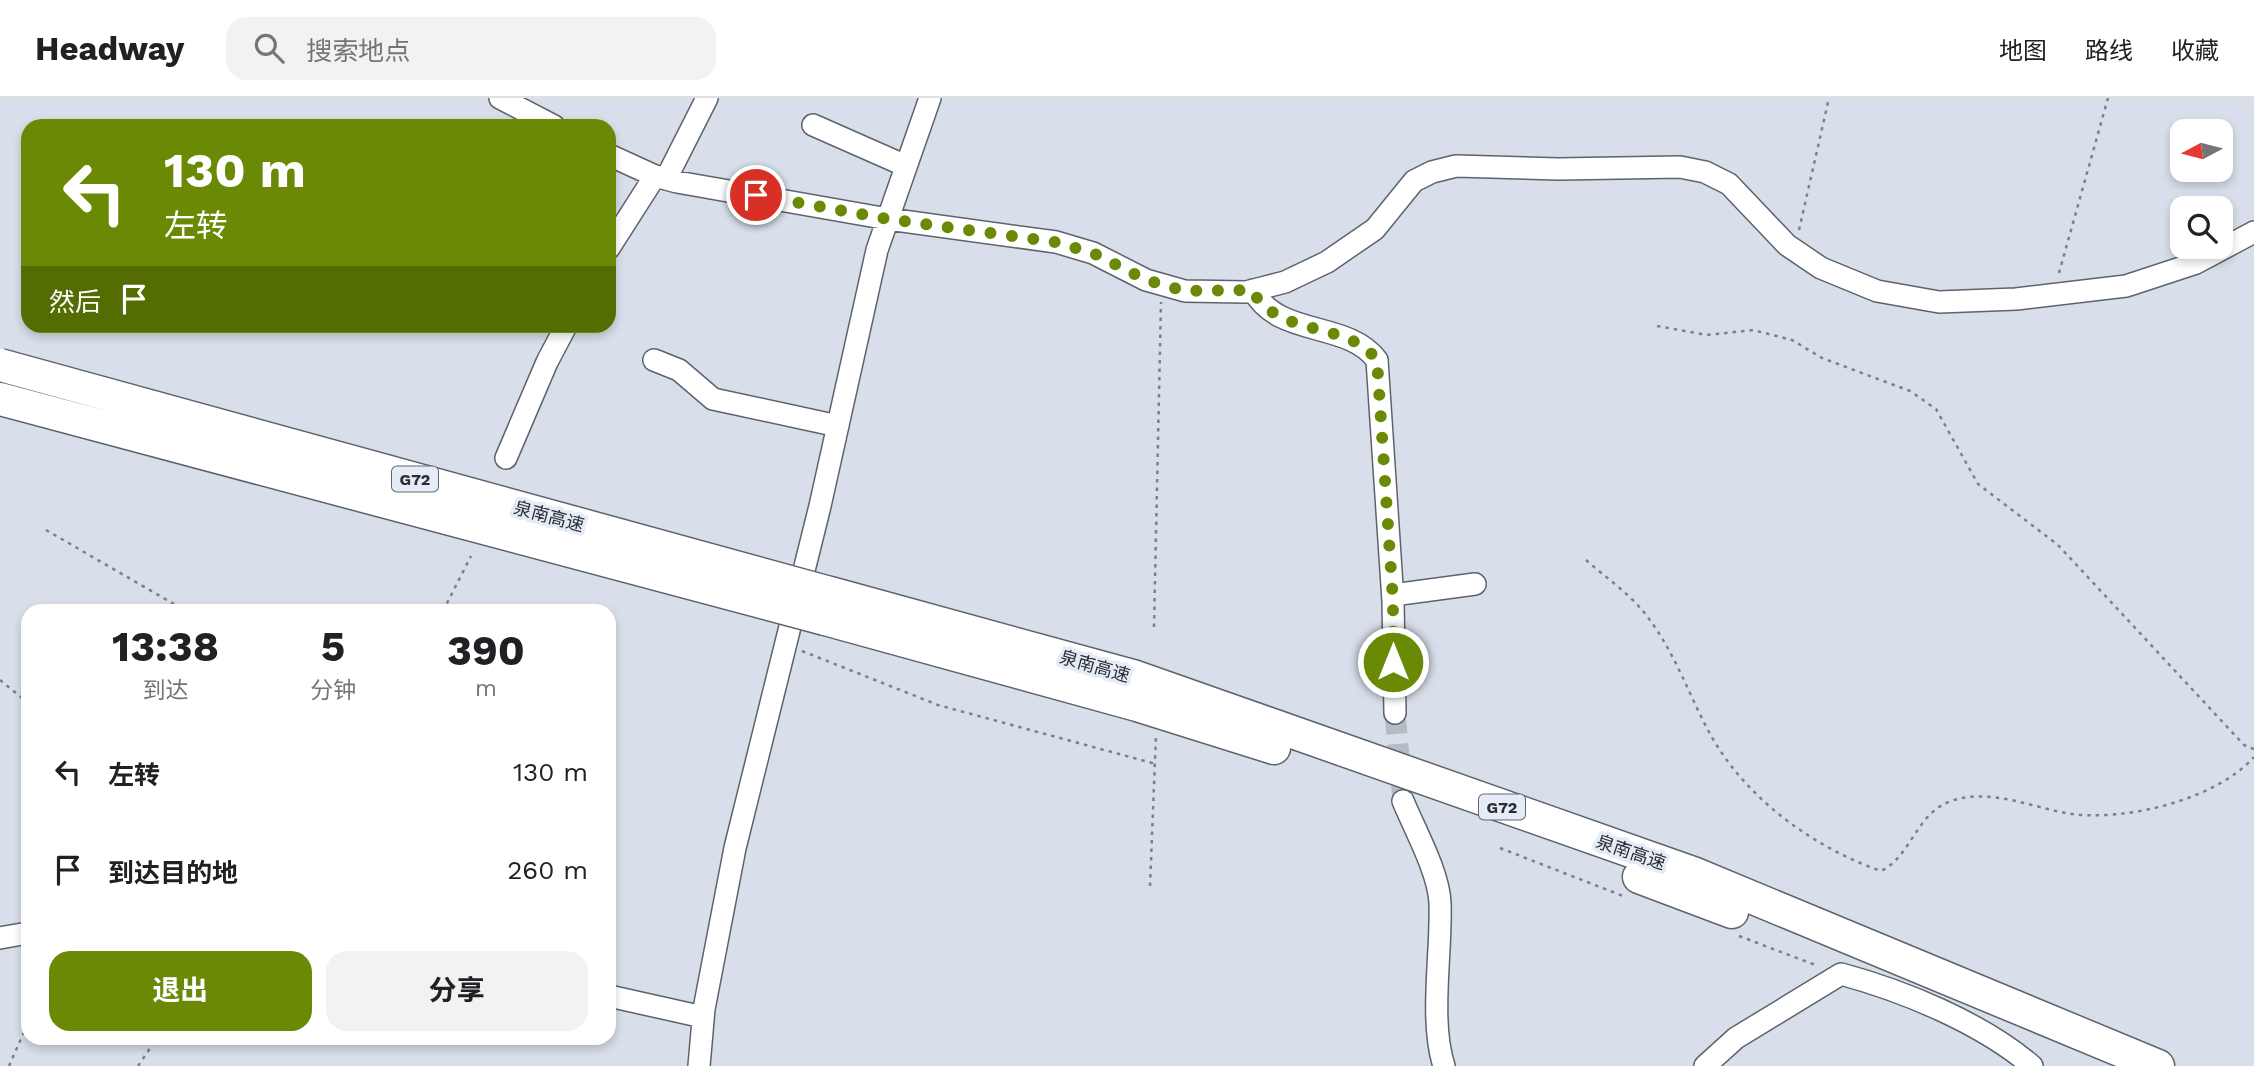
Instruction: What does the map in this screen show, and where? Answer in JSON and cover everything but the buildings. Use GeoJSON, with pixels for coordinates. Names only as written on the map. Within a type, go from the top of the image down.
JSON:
{"type":"FeatureCollection","features":[{"type":"Feature","properties":{"kind":"highway","name":"泉南高速"},"geometry":{"type":"LineString","coordinates":[[0,365],[827,606],[1431,798],[1822,947],[2105,1066]]}},
{"type":"Feature","properties":{"kind":"highway","name":"泉南高速"},"geometry":{"type":"LineString","coordinates":[[0,399],[827,606],[1136,677],[1693,873],[2158,1066]]}},
{"type":"Feature","properties":{"kind":"street"},"geometry":{"type":"LineString","coordinates":[[500,98],[540,119]]}},
{"type":"Feature","properties":{"kind":"street"},"geometry":{"type":"LineString","coordinates":[[616,238],[660,178],[707,98]]}},
{"type":"Feature","properties":{"kind":"street"},"geometry":{"type":"LineString","coordinates":[[699,1066],[703,1017],[735,848],[838,426],[877,250],[930,98]]}},
{"type":"Feature","properties":{"kind":"street"},"geometry":{"type":"LineString","coordinates":[[813,125],[906,166]]}},
{"type":"Feature","properties":{"kind":"street"},"geometry":{"type":"LineString","coordinates":[[616,158],[660,178],[888,219],[1055,242],[1093,253],[1146,280],[1185,291],[1252,290],[1285,282],[1327,262],[1376,229],[1414,181],[1432,172],[1456,166],[1558,169],[1680,167],[1705,172],[1729,184],[1794,250],[1821,268],[1877,291],[1927,300],[1952,302],[2054,295],[2126,286],[2166,275],[2254,232]]}},
{"type":"Feature","properties":{"kind":"street"},"geometry":{"type":"LineString","coordinates":[[1252,290],[1266,309],[1289,321],[1353,341],[1368,348],[1377,360],[1393,595],[1395,713]]}},
{"type":"Feature","properties":{"kind":"street"},"geometry":{"type":"LineString","coordinates":[[506,458],[562,333]]}},
{"type":"Feature","properties":{"kind":"street"},"geometry":{"type":"LineString","coordinates":[[654,360],[680,370],[713,399],[838,426]]}},
{"type":"Feature","properties":{"kind":"street"},"geometry":{"type":"LineString","coordinates":[[1393,595],[1475,584]]}},
{"type":"Feature","properties":{"kind":"street"},"geometry":{"type":"LineString","coordinates":[[1403,801],[1437,884],[1440,902],[1436,980],[1444,1066]]}},
{"type":"Feature","properties":{"kind":"street"},"geometry":{"type":"LineString","coordinates":[[0,938],[21,934]]}},
{"type":"Feature","properties":{"kind":"street"},"geometry":{"type":"LineString","coordinates":[[1705,1066],[1736,1038],[1841,974],[1866,981],[1969,1024],[2015,1051],[2032,1066]]}},
{"type":"Feature","properties":{"kind":"street"},"geometry":{"type":"LineString","coordinates":[[616,998],[703,1017]]}},
{"type":"Feature","properties":{"kind":"path"},"geometry":{"type":"LineString","coordinates":[[1794,250],[1829,98]]}},
{"type":"Feature","properties":{"kind":"path"},"geometry":{"type":"LineString","coordinates":[[2054,295],[2108,98]]}},
{"type":"Feature","properties":{"kind":"path"},"geometry":{"type":"LineString","coordinates":[[1154,627],[1161,285]]}},
{"type":"Feature","properties":{"kind":"path"},"geometry":{"type":"LineString","coordinates":[[1657,326],[1707,335],[1753,330],[1791,340],[1822,358],[1910,391],[1936,409],[1979,484],[2057,545],[2244,745],[2254,749]]}},
{"type":"Feature","properties":{"kind":"path"},"geometry":{"type":"LineString","coordinates":[[46,530],[174,604]]}},
{"type":"Feature","properties":{"kind":"path"},"geometry":{"type":"LineString","coordinates":[[447,604],[471,556]]}},
{"type":"Feature","properties":{"kind":"path"},"geometry":{"type":"LineString","coordinates":[[1586,560],[1642,610],[1675,660],[1709,733],[1728,761],[1779,817],[1863,865],[1881,871],[1894,865],[1917,827],[1949,801],[1989,795],[2069,814],[2127,814],[2205,792],[2241,772],[2254,757]]}},
{"type":"Feature","properties":{"kind":"path"},"geometry":{"type":"LineString","coordinates":[[786,644],[938,705],[1156,764]]}},
{"type":"Feature","properties":{"kind":"path"},"geometry":{"type":"LineString","coordinates":[[0,680],[21,697]]}},
{"type":"Feature","properties":{"kind":"path"},"geometry":{"type":"LineString","coordinates":[[1150,886],[1156,724]]}},
{"type":"Feature","properties":{"kind":"path"},"geometry":{"type":"LineString","coordinates":[[9,1066],[21,1039]]}},
{"type":"Feature","properties":{"kind":"path"},"geometry":{"type":"LineString","coordinates":[[138,1066],[152,1045]]}},
{"type":"Feature","properties":{"kind":"tunnel"},"geometry":{"type":"LineString","coordinates":[[1395,713],[1403,801]]}},
{"type":"Feature","properties":{"kind":"route"},"geometry":{"type":"LineString","coordinates":[[756,195],[888,219],[1055,242],[1093,253],[1146,280],[1185,291],[1252,290],[1266,309],[1289,321],[1368,348],[1377,360],[1393,601],[1393,662]]}}]}
